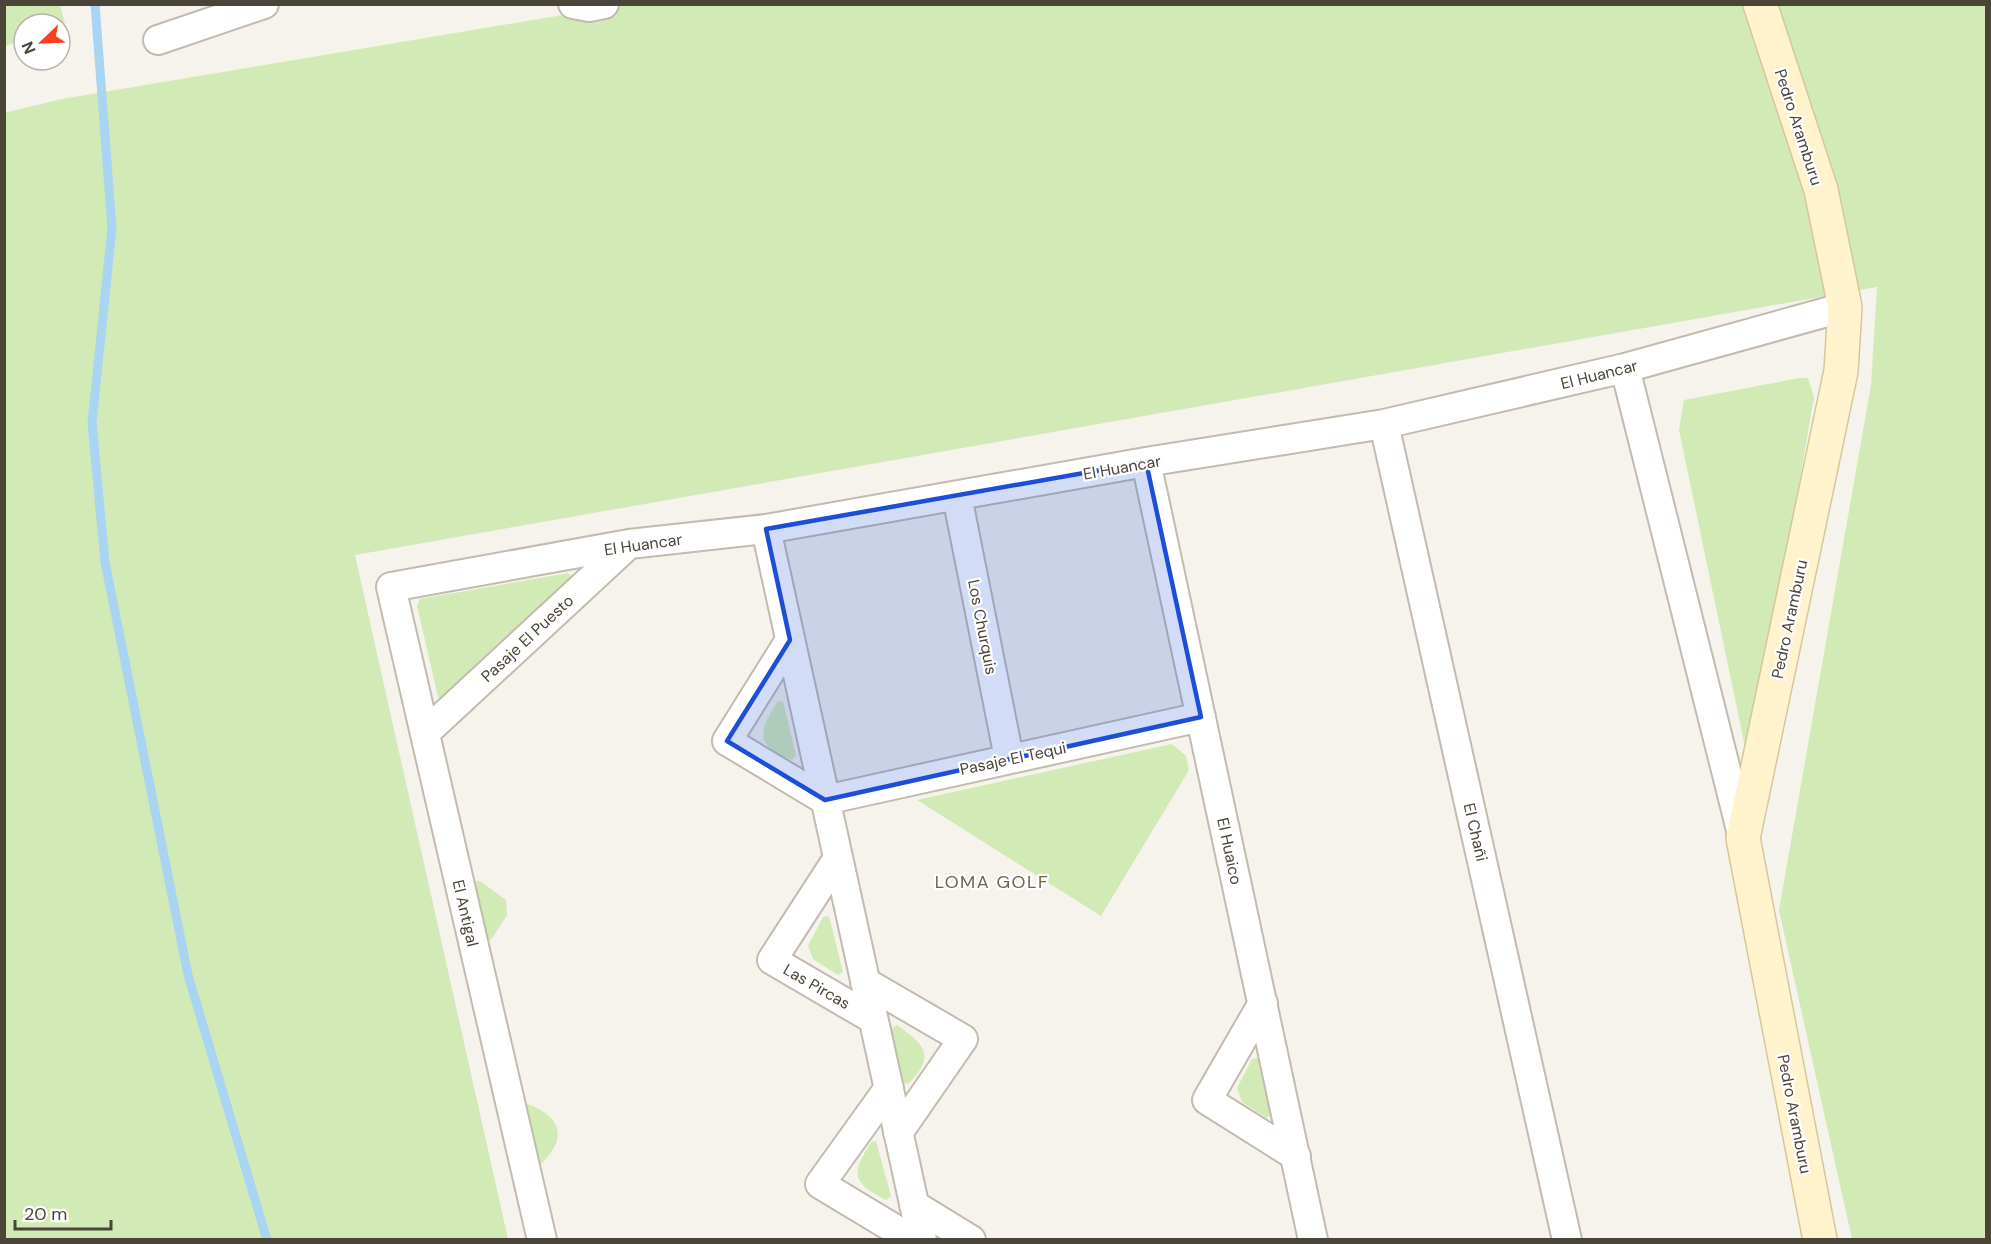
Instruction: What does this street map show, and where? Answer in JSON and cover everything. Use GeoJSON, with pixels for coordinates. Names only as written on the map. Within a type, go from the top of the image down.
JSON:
{"type":"FeatureCollection","features":[{"type":"Feature","properties":{"kind":"street"},"geometry":{"type":"LineString","coordinates":[[158,40],[264,4]]}},
{"type":"Feature","properties":{"kind":"street"},"geometry":{"type":"LineString","coordinates":[[573,4],[589,7],[604,4]]}},
{"type":"Feature","properties":{"kind":"street","name":"Pedro Aramburu"},"geometry":{"type":"LineString","coordinates":[[1760,4],[1821,190],[1845,307],[1841,371],[1743,838],[1820,1239]]}},
{"type":"Feature","properties":{"kind":"street","name":"El Huancar"},"geometry":{"type":"LineString","coordinates":[[391,587],[629,544],[766,529],[1146,462],[1384,424],[1625,368],[1845,307]]}},
{"type":"Feature","properties":{"kind":"street"},"geometry":{"type":"LineString","coordinates":[[1625,368],[1743,838]]}},
{"type":"Feature","properties":{"kind":"street","name":"El Chañi"},"geometry":{"type":"LineString","coordinates":[[1384,424],[1567,1239]]}},
{"type":"Feature","properties":{"kind":"street","name":"El Huaico"},"geometry":{"type":"LineString","coordinates":[[1146,462],[1296,1156],[1310,1236]]}},
{"type":"Feature","properties":{"kind":"street","name":"Los Churquis"},"geometry":{"type":"LineString","coordinates":[[957,496],[1009,758]]}},
{"type":"Feature","properties":{"kind":"street","name":"Las Pircas"},"geometry":{"type":"LineString","coordinates":[[766,529],[922,1239]]}},
{"type":"Feature","properties":{"kind":"street","name":"Pasaje El Puesto"},"geometry":{"type":"LineString","coordinates":[[425,733],[629,544]]}},
{"type":"Feature","properties":{"kind":"street","name":"El Antigal"},"geometry":{"type":"LineString","coordinates":[[391,587],[542,1239]]}},
{"type":"Feature","properties":{"kind":"street"},"geometry":{"type":"LineString","coordinates":[[790,640],[727,741],[825,800]]}},
{"type":"Feature","properties":{"kind":"street","name":"Pasaje El Tequi"},"geometry":{"type":"LineString","coordinates":[[825,800],[1201,717]]}},
{"type":"Feature","properties":{"kind":"street","name":"Las Pircas"},"geometry":{"type":"LineString","coordinates":[[838,858],[772,960],[873,1019]]}},
{"type":"Feature","properties":{"kind":"street","name":"Las Pircas"},"geometry":{"type":"LineString","coordinates":[[865,981],[963,1039],[898,1133]]}},
{"type":"Feature","properties":{"kind":"street"},"geometry":{"type":"LineString","coordinates":[[1263,1003],[1207,1100],[1296,1156]]}},
{"type":"Feature","properties":{"kind":"street"},"geometry":{"type":"LineString","coordinates":[[889,1088],[820,1184],[914,1239]]}},
{"type":"Feature","properties":{"kind":"street"},"geometry":{"type":"LineString","coordinates":[[914,1205],[970,1239]]}},
{"type":"Feature","properties":{"kind":"highlighted area"},"geometry":{"type":"Polygon","coordinates":[[[1146,462],[1201,717],[825,800],[727,741],[790,640],[766,529],[1146,462]]]}},
{"type":"Feature","properties":{"kind":"green space"},"geometry":{"type":"Polygon","coordinates":[[[5,4],[60,5],[62,12],[12,12],[12,44],[5,46],[5,4]]]}},
{"type":"Feature","properties":{"kind":"green space"},"geometry":{"type":"Polygon","coordinates":[[[622,5],[1986,5],[1986,1239],[1852,1239],[1779,910],[1871,385],[1877,287],[355,555],[508,1239],[5,1239],[4,113],[62,99],[622,5]]]}},
{"type":"Feature","properties":{"kind":"green space"},"geometry":{"type":"Polygon","coordinates":[[[1808,378],[1814,397],[1750,771],[1679,430],[1684,400],[1808,378]]]}},
{"type":"Feature","properties":{"kind":"green space"},"geometry":{"type":"Polygon","coordinates":[[[568,573],[574,578],[443,699],[438,697],[417,606],[420,599],[568,573]]]}},
{"type":"Feature","properties":{"kind":"green space"},"geometry":{"type":"Polygon","coordinates":[[[783,701],[796,756],[792,760],[771,749],[764,737],[766,722],[771,712],[777,702],[783,701]]]}},
{"type":"Feature","properties":{"kind":"green space"},"geometry":{"type":"Polygon","coordinates":[[[1172,744],[1186,756],[1189,770],[1101,916],[917,800],[1172,744]]]}},
{"type":"Feature","properties":{"kind":"green space"},"geometry":{"type":"Polygon","coordinates":[[[475,881],[480,881],[506,900],[507,915],[491,940],[486,938],[475,881]]]}},
{"type":"Feature","properties":{"kind":"green space"},"geometry":{"type":"Polygon","coordinates":[[[829,916],[843,972],[838,975],[813,959],[808,946],[823,917],[829,916]]]}},
{"type":"Feature","properties":{"kind":"green space"},"geometry":{"type":"Polygon","coordinates":[[[897,1025],[914,1038],[924,1051],[922,1066],[908,1084],[902,1082],[890,1029],[897,1025]]]}},
{"type":"Feature","properties":{"kind":"green space"},"geometry":{"type":"Polygon","coordinates":[[[1258,1058],[1272,1114],[1267,1118],[1242,1102],[1237,1088],[1252,1059],[1258,1058]]]}},
{"type":"Feature","properties":{"kind":"green space"},"geometry":{"type":"Polygon","coordinates":[[[528,1104],[548,1115],[557,1129],[558,1136],[555,1145],[542,1163],[539,1163],[525,1105],[528,1104]]]}},
{"type":"Feature","properties":{"kind":"green space"},"geometry":{"type":"Polygon","coordinates":[[[876,1141],[891,1196],[886,1200],[866,1188],[858,1176],[860,1162],[871,1142],[876,1141]]]}},
{"type":"Feature","properties":{"kind":"waterway"},"geometry":{"type":"LineString","coordinates":[[95,4],[112,228],[92,423],[105,562],[188,975],[267,1240]]}},
{"type":"Feature","properties":{"kind":"district","name":"LOMA GOLF"},"geometry":{"type":"Point","coordinates":[992,882]}}]}
